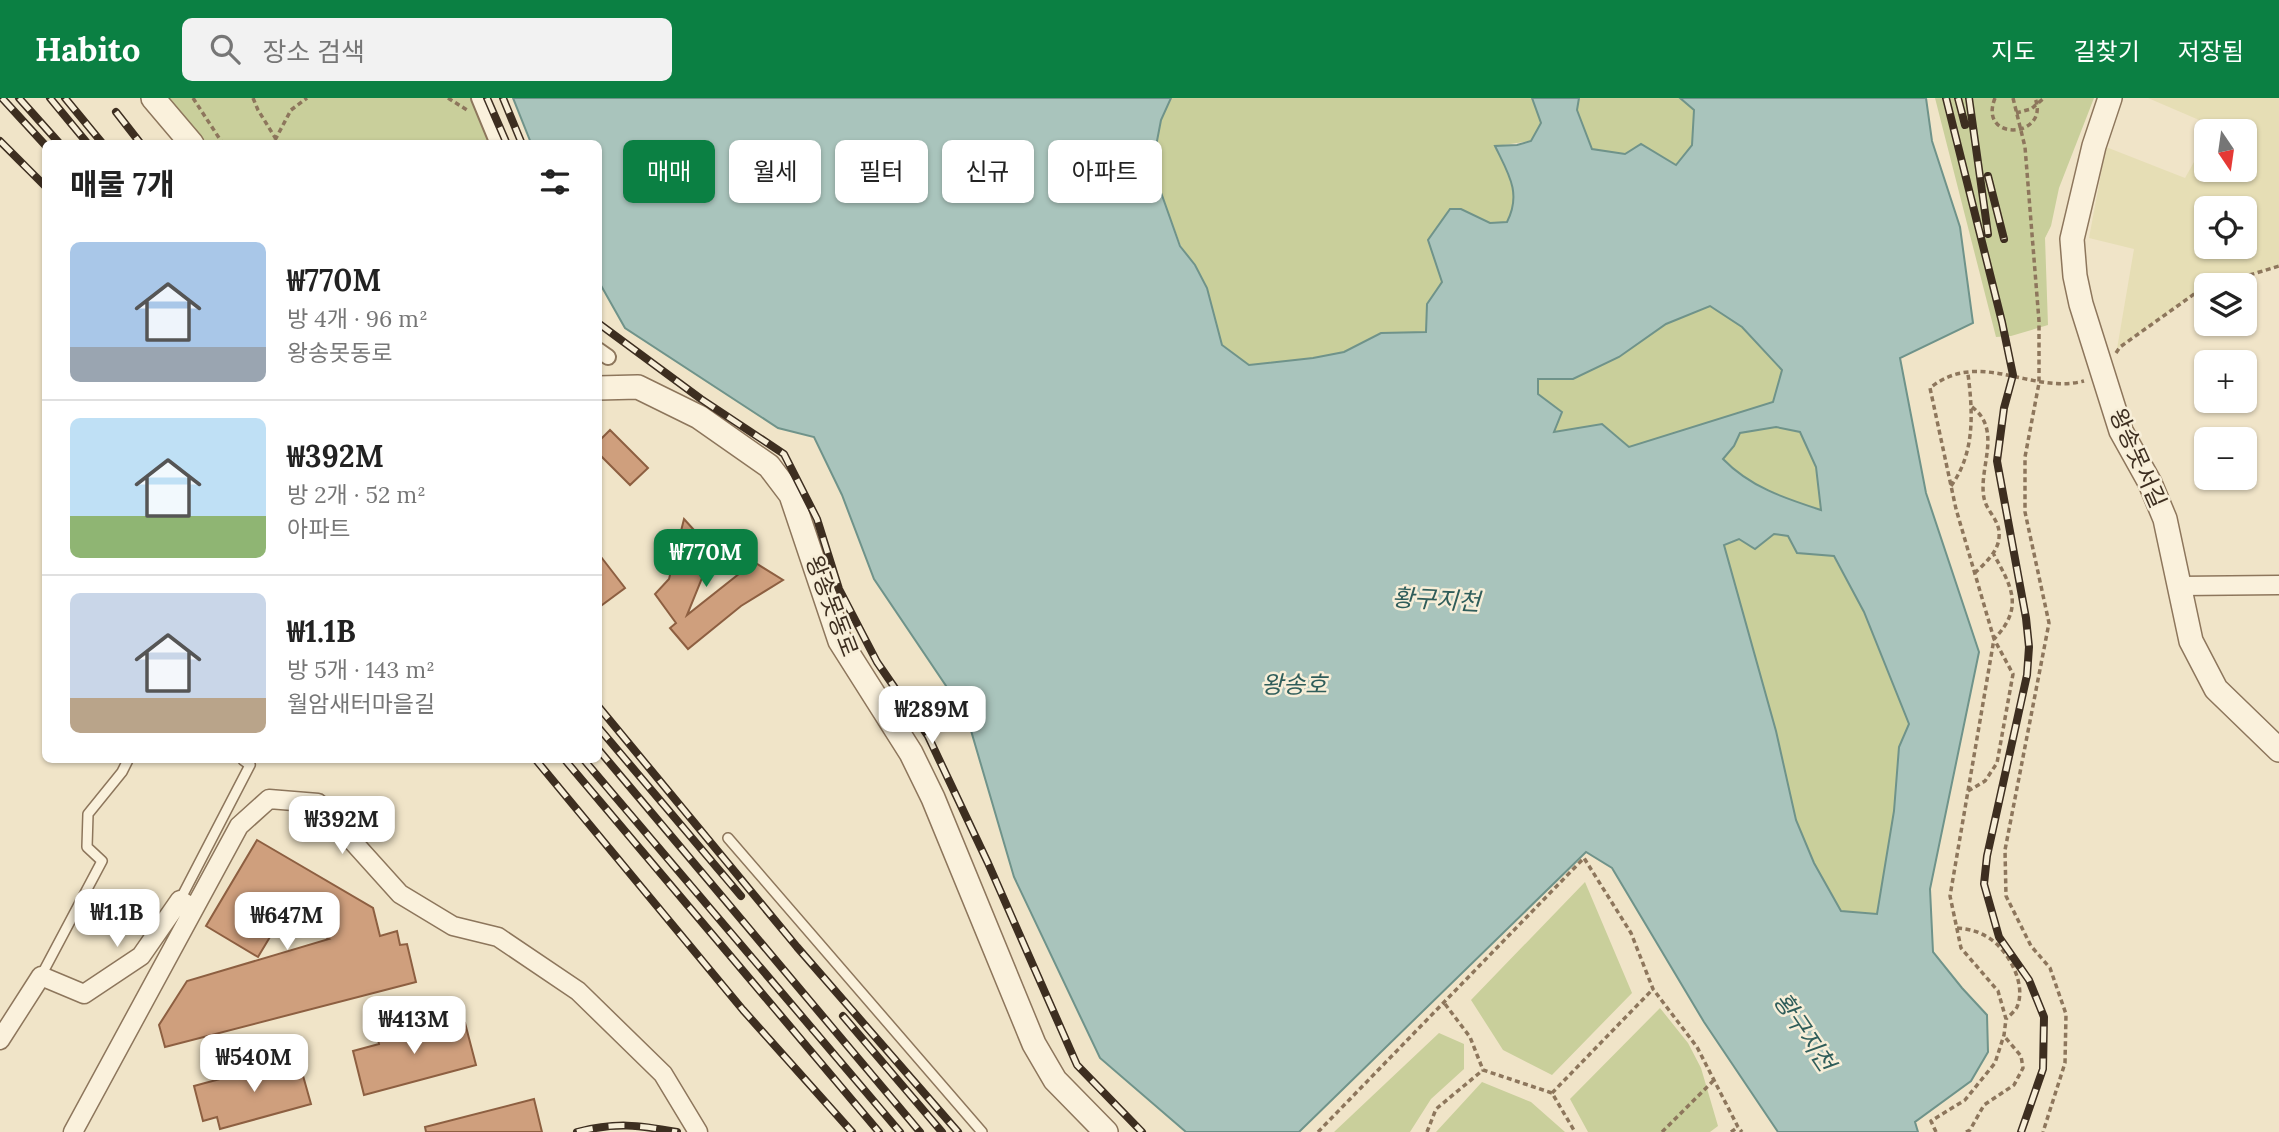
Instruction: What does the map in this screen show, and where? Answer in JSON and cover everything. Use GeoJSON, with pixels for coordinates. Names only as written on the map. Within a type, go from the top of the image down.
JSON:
{"type":"FeatureCollection","features":[{"type":"Feature","properties":{"kind":"street"},"geometry":{"type":"LineString","coordinates":[[153,98],[188,140]]}},
{"type":"Feature","properties":{"kind":"street"},"geometry":{"type":"LineString","coordinates":[[479,98],[496,140]]}},
{"type":"Feature","properties":{"kind":"street","name":"왕송못서길"},"geometry":{"type":"LineString","coordinates":[[2110,98],[2094,146],[2072,239],[2075,276],[2081,304],[2121,431],[2150,483],[2165,519],[2191,642],[2216,689],[2279,750]]}},
{"type":"Feature","properties":{"kind":"street","name":"왕송못동로"},"geometry":{"type":"LineString","coordinates":[[602,388],[638,387],[699,417],[769,466],[791,495],[840,641],[911,753],[933,798],[1034,1044],[1055,1080],[1107,1132]]}},
{"type":"Feature","properties":{"kind":"street"},"geometry":{"type":"LineString","coordinates":[[2181,586],[2279,586]]}},
{"type":"Feature","properties":{"kind":"street"},"geometry":{"type":"LineString","coordinates":[[0,1040],[41,976],[84,993],[141,956],[186,904],[239,826],[270,799],[318,803],[400,894],[453,926],[498,937],[578,991],[663,1074],[698,1132]]}},
{"type":"Feature","properties":{"kind":"street"},"geometry":{"type":"LineString","coordinates":[[73,1132],[186,904]]}},
{"type":"Feature","properties":{"kind":"lane"},"geometry":{"type":"LineString","coordinates":[[41,976],[102,861],[87,847],[88,814],[126,763]]}},
{"type":"Feature","properties":{"kind":"lane"},"geometry":{"type":"LineString","coordinates":[[186,904],[250,765],[247,763]]}},
{"type":"Feature","properties":{"kind":"lane"},"geometry":{"type":"LineString","coordinates":[[727,838],[982,1132]]}},
{"type":"Feature","properties":{"kind":"path"},"geometry":{"type":"LineString","coordinates":[[193,98],[220,140]]}},
{"type":"Feature","properties":{"kind":"path"},"geometry":{"type":"LineString","coordinates":[[253,98],[276,140]]}},
{"type":"Feature","properties":{"kind":"path"},"geometry":{"type":"LineString","coordinates":[[278,140],[291,110],[307,98]]}},
{"type":"Feature","properties":{"kind":"path"},"geometry":{"type":"LineString","coordinates":[[448,98],[455,103]]}},
{"type":"Feature","properties":{"kind":"path"},"geometry":{"type":"LineString","coordinates":[[1995,98],[1993,111],[1998,125],[2006,130],[2020,130],[2033,122],[2038,113],[2035,98]]}},
{"type":"Feature","properties":{"kind":"path"},"geometry":{"type":"LineString","coordinates":[[2012,98],[2025,146],[2039,321],[2039,383],[2025,457],[2025,512],[2049,623],[2005,850],[2006,896],[2031,946],[2050,968],[2066,1014],[2065,1063],[2043,1132]]}},
{"type":"Feature","properties":{"kind":"path"},"geometry":{"type":"LineString","coordinates":[[2017,113],[2031,109],[2044,98]]}},
{"type":"Feature","properties":{"kind":"path"},"geometry":{"type":"LineString","coordinates":[[2256,273],[2279,266]]}},
{"type":"Feature","properties":{"kind":"path"},"geometry":{"type":"LineString","coordinates":[[1968,791],[1984,781],[1997,763],[2013,674],[1994,639],[1951,486],[1930,388],[1944,377],[1989,371],[2039,383],[2078,382],[2105,375],[2120,347],[2194,294]]}},
{"type":"Feature","properties":{"kind":"path"},"geometry":{"type":"LineString","coordinates":[[1951,486],[1962,472],[1968,454],[1972,407],[1968,374]]}},
{"type":"Feature","properties":{"kind":"path"},"geometry":{"type":"LineString","coordinates":[[1972,407],[1981,413],[1987,428],[1988,456],[1982,481],[1984,502],[1998,521],[1999,540],[1993,553],[1975,573]]}},
{"type":"Feature","properties":{"kind":"path"},"geometry":{"type":"LineString","coordinates":[[1936,1132],[1931,1121],[1965,1100],[1995,1063],[2006,1019],[1998,991],[1961,948],[1950,896],[1994,639],[2009,624],[2012,601],[2010,584],[1993,553]]}},
{"type":"Feature","properties":{"kind":"path"},"geometry":{"type":"LineString","coordinates":[[1318,1132],[1584,858],[1631,933],[1653,989],[1697,1047],[1742,1132]]}},
{"type":"Feature","properties":{"kind":"path"},"geometry":{"type":"LineString","coordinates":[[1957,928],[1972,929],[1991,939],[2011,962],[2019,985],[2017,1007],[2006,1019]]}},
{"type":"Feature","properties":{"kind":"path"},"geometry":{"type":"LineString","coordinates":[[1552,1093],[1653,989]]}},
{"type":"Feature","properties":{"kind":"path"},"geometry":{"type":"LineString","coordinates":[[1445,1004],[1470,1037],[1483,1070]]}},
{"type":"Feature","properties":{"kind":"path"},"geometry":{"type":"LineString","coordinates":[[1966,1132],[1970,1130],[1984,1105],[2014,1085],[2023,1068],[2021,1056],[2004,1035]]}},
{"type":"Feature","properties":{"kind":"path"},"geometry":{"type":"LineString","coordinates":[[1483,1070],[1552,1093],[1575,1132]]}},
{"type":"Feature","properties":{"kind":"path"},"geometry":{"type":"LineString","coordinates":[[1427,1132],[1436,1109],[1483,1070]]}},
{"type":"Feature","properties":{"kind":"path"},"geometry":{"type":"LineString","coordinates":[[1662,1132],[1713,1081]]}},
{"type":"Feature","properties":{"kind":"path"},"geometry":{"type":"LineString","coordinates":[[1731,1132],[1738,1127]]}},
{"type":"Feature","properties":{"kind":"shaded area"},"geometry":{"type":"Polygon","coordinates":[[[2148,98],[2279,98],[2279,266],[2256,273],[2194,273],[2194,294],[2117,349],[2134,249],[2089,238],[2106,147],[2185,178],[2194,162],[2194,182],[2258,182],[2258,119],[2197,119],[2148,98]]]}},
{"type":"Feature","properties":{"kind":"green space"},"geometry":{"type":"Polygon","coordinates":[[[165,98],[474,98],[490,140],[200,140],[165,98]]]}},
{"type":"Feature","properties":{"kind":"green space"},"geometry":{"type":"Polygon","coordinates":[[[1171,98],[1532,98],[1541,123],[1531,141],[1496,146],[1512,183],[1513,202],[1507,222],[1490,223],[1461,209],[1450,209],[1428,240],[1442,283],[1427,304],[1426,332],[1381,333],[1344,352],[1249,365],[1222,345],[1207,288],[1181,246],[1162,196],[1162,140],[1157,140],[1161,120],[1171,98]]]}},
{"type":"Feature","properties":{"kind":"green space"},"geometry":{"type":"Polygon","coordinates":[[[1579,98],[1680,98],[1694,110],[1692,145],[1677,165],[1641,144],[1625,154],[1591,149],[1577,110],[1579,98]]]}},
{"type":"Feature","properties":{"kind":"green space"},"geometry":{"type":"Polygon","coordinates":[[[1935,98],[2094,98],[2059,188],[2051,226],[2045,238],[2048,325],[2011,336],[1996,337],[1935,98]]]}},
{"type":"Feature","properties":{"kind":"green space"},"geometry":{"type":"Polygon","coordinates":[[[1710,306],[1742,327],[1782,370],[1773,402],[1629,447],[1602,424],[1554,432],[1538,394],[1538,379],[1619,357],[1666,324],[1710,306]]]}},
{"type":"Feature","properties":{"kind":"green space"},"geometry":{"type":"Polygon","coordinates":[[[1776,427],[1800,432],[1816,467],[1821,510],[1756,484],[1722,458],[1734,446],[1740,433],[1776,427]]]}},
{"type":"Feature","properties":{"kind":"green space"},"geometry":{"type":"Polygon","coordinates":[[[1774,534],[1788,536],[1797,553],[1833,556],[1864,612],[1909,724],[1899,747],[1894,811],[1877,914],[1841,911],[1814,863],[1796,820],[1776,731],[1724,544],[1739,539],[1755,549],[1774,534]]]}},
{"type":"Feature","properties":{"kind":"green space"},"geometry":{"type":"Polygon","coordinates":[[[1585,882],[1632,993],[1552,1075],[1503,1050],[1471,1000],[1585,882]]]}},
{"type":"Feature","properties":{"kind":"green space"},"geometry":{"type":"Polygon","coordinates":[[[1660,1008],[1688,1043],[1701,1068],[1718,1126],[1710,1132],[1588,1132],[1570,1099],[1660,1008]]]}},
{"type":"Feature","properties":{"kind":"green space"},"geometry":{"type":"Polygon","coordinates":[[[1439,1033],[1464,1044],[1464,1069],[1431,1099],[1410,1132],[1334,1132],[1439,1033]]]}},
{"type":"Feature","properties":{"kind":"green space"},"geometry":{"type":"Polygon","coordinates":[[[1482,1082],[1531,1102],[1565,1132],[1436,1132],[1482,1082]]]}},
{"type":"Feature","properties":{"kind":"water","name":"왕송호"},"geometry":{"type":"Polygon","coordinates":[[[513,98],[1171,98],[1161,120],[1157,140],[1048,140],[1048,203],[1162,203],[1162,195],[1180,246],[1195,265],[1207,288],[1222,345],[1249,365],[1344,352],[1381,333],[1426,332],[1427,304],[1442,282],[1428,240],[1450,209],[1461,209],[1490,223],[1507,222],[1513,202],[1512,183],[1495,146],[1531,141],[1541,123],[1532,98],[1579,98],[1577,110],[1592,149],[1625,154],[1641,144],[1676,165],[1692,145],[1694,110],[1680,98],[1926,98],[1932,141],[1960,227],[1973,323],[1900,358],[1926,493],[1979,652],[1930,889],[1933,952],[1987,1015],[1988,1052],[1971,1081],[1915,1122],[1918,1132],[1778,1132],[1704,1022],[1612,868],[1586,852],[1299,1132],[1186,1132],[1100,1058],[1014,877],[967,717],[874,579],[842,495],[814,437],[778,428],[625,328],[602,287],[602,140],[530,140],[513,98]],[[1710,306],[1666,324],[1619,357],[1573,379],[1538,379],[1538,394],[1562,412],[1554,432],[1602,424],[1629,447],[1773,402],[1782,370],[1742,327],[1710,306]],[[1776,427],[1740,433],[1723,459],[1756,484],[1821,510],[1816,467],[1800,432],[1776,427]],[[1774,534],[1755,549],[1739,539],[1724,545],[1776,731],[1796,820],[1814,863],[1841,911],[1877,914],[1894,811],[1899,747],[1909,724],[1864,612],[1834,556],[1797,553],[1788,536],[1774,534]]]}},
{"type":"Feature","properties":{"kind":"building"},"geometry":{"type":"Polygon","coordinates":[[[610,430],[648,468],[630,485],[602,457],[602,438],[610,430]]]}},
{"type":"Feature","properties":{"kind":"building"},"geometry":{"type":"Polygon","coordinates":[[[684,519],[713,551],[687,615],[754,562],[783,580],[741,606],[688,649],[670,628],[676,623],[655,594],[669,579],[684,519]]]}},
{"type":"Feature","properties":{"kind":"building"},"geometry":{"type":"Polygon","coordinates":[[[602,558],[625,588],[602,605],[602,558]]]}},
{"type":"Feature","properties":{"kind":"building"},"geometry":{"type":"Polygon","coordinates":[[[257,840],[373,908],[380,936],[397,931],[400,945],[407,944],[416,982],[165,1047],[159,1025],[187,981],[329,939],[285,912],[258,957],[206,926],[257,840]]]}},
{"type":"Feature","properties":{"kind":"building"},"geometry":{"type":"Polygon","coordinates":[[[446,1018],[448,1027],[465,1023],[476,1065],[364,1095],[353,1051],[379,1044],[377,1036],[446,1018]]]}},
{"type":"Feature","properties":{"kind":"building"},"geometry":{"type":"Polygon","coordinates":[[[298,1058],[311,1104],[220,1129],[217,1117],[203,1121],[194,1086],[298,1058]]]}},
{"type":"Feature","properties":{"kind":"building"},"geometry":{"type":"Polygon","coordinates":[[[534,1099],[542,1132],[426,1132],[425,1127],[534,1099]]]}},
{"type":"Feature","properties":{"kind":"railway"},"geometry":{"type":"LineString","coordinates":[[2,98],[42,142]]}},
{"type":"Feature","properties":{"kind":"railway"},"geometry":{"type":"LineString","coordinates":[[19,98],[56,140]]}},
{"type":"Feature","properties":{"kind":"railway"},"geometry":{"type":"LineString","coordinates":[[50,98],[85,140]]}},
{"type":"Feature","properties":{"kind":"railway"},"geometry":{"type":"LineString","coordinates":[[65,98],[100,140]]}},
{"type":"Feature","properties":{"kind":"railway"},"geometry":{"type":"LineString","coordinates":[[487,98],[505,140]]}},
{"type":"Feature","properties":{"kind":"railway"},"geometry":{"type":"LineString","coordinates":[[503,98],[520,140]]}},
{"type":"Feature","properties":{"kind":"railway"},"geometry":{"type":"LineString","coordinates":[[1946,98],[2013,375],[2004,408],[1997,461],[2029,647],[2027,675],[1987,856],[1984,884],[1999,937],[2029,980],[2044,1017],[2043,1069],[2021,1132]]}},
{"type":"Feature","properties":{"kind":"railway"},"geometry":{"type":"LineString","coordinates":[[1958,98],[1965,125]]}},
{"type":"Feature","properties":{"kind":"railway"},"geometry":{"type":"LineString","coordinates":[[1969,98],[1988,234]]}},
{"type":"Feature","properties":{"kind":"railway"},"geometry":{"type":"LineString","coordinates":[[116,112],[138,140]]}},
{"type":"Feature","properties":{"kind":"railway"},"geometry":{"type":"LineString","coordinates":[[0,141],[42,183]]}},
{"type":"Feature","properties":{"kind":"railway"},"geometry":{"type":"LineString","coordinates":[[1988,176],[2004,239]]}},
{"type":"Feature","properties":{"kind":"railway"},"geometry":{"type":"LineString","coordinates":[[602,326],[701,399],[784,454],[817,519],[839,589],[877,662],[928,736],[988,863],[1077,1065],[1142,1132]]}},
{"type":"Feature","properties":{"kind":"railway"},"geometry":{"type":"LineString","coordinates":[[602,711],[797,947],[958,1132]]}},
{"type":"Feature","properties":{"kind":"railway"},"geometry":{"type":"LineString","coordinates":[[602,732],[741,896]]}},
{"type":"Feature","properties":{"kind":"railway"},"geometry":{"type":"LineString","coordinates":[[602,754],[920,1132]]}},
{"type":"Feature","properties":{"kind":"railway"},"geometry":{"type":"LineString","coordinates":[[538,763],[743,1010],[852,1132]]}},
{"type":"Feature","properties":{"kind":"railway"},"geometry":{"type":"LineString","coordinates":[[568,763],[879,1132]]}},
{"type":"Feature","properties":{"kind":"railway"},"geometry":{"type":"LineString","coordinates":[[587,763],[900,1132]]}},
{"type":"Feature","properties":{"kind":"railway"},"geometry":{"type":"LineString","coordinates":[[843,1016],[942,1132]]}},
{"type":"Feature","properties":{"kind":"railway"},"geometry":{"type":"LineString","coordinates":[[577,1132],[627,1126],[677,1132]]}},
{"type":"Feature","properties":{"kind":"water label","name":"황구지천"},"geometry":{"type":"Point","coordinates":[1436,600]}},
{"type":"Feature","properties":{"kind":"water label","name":"황구지천"},"geometry":{"type":"Point","coordinates":[1804,1032]}}]}
